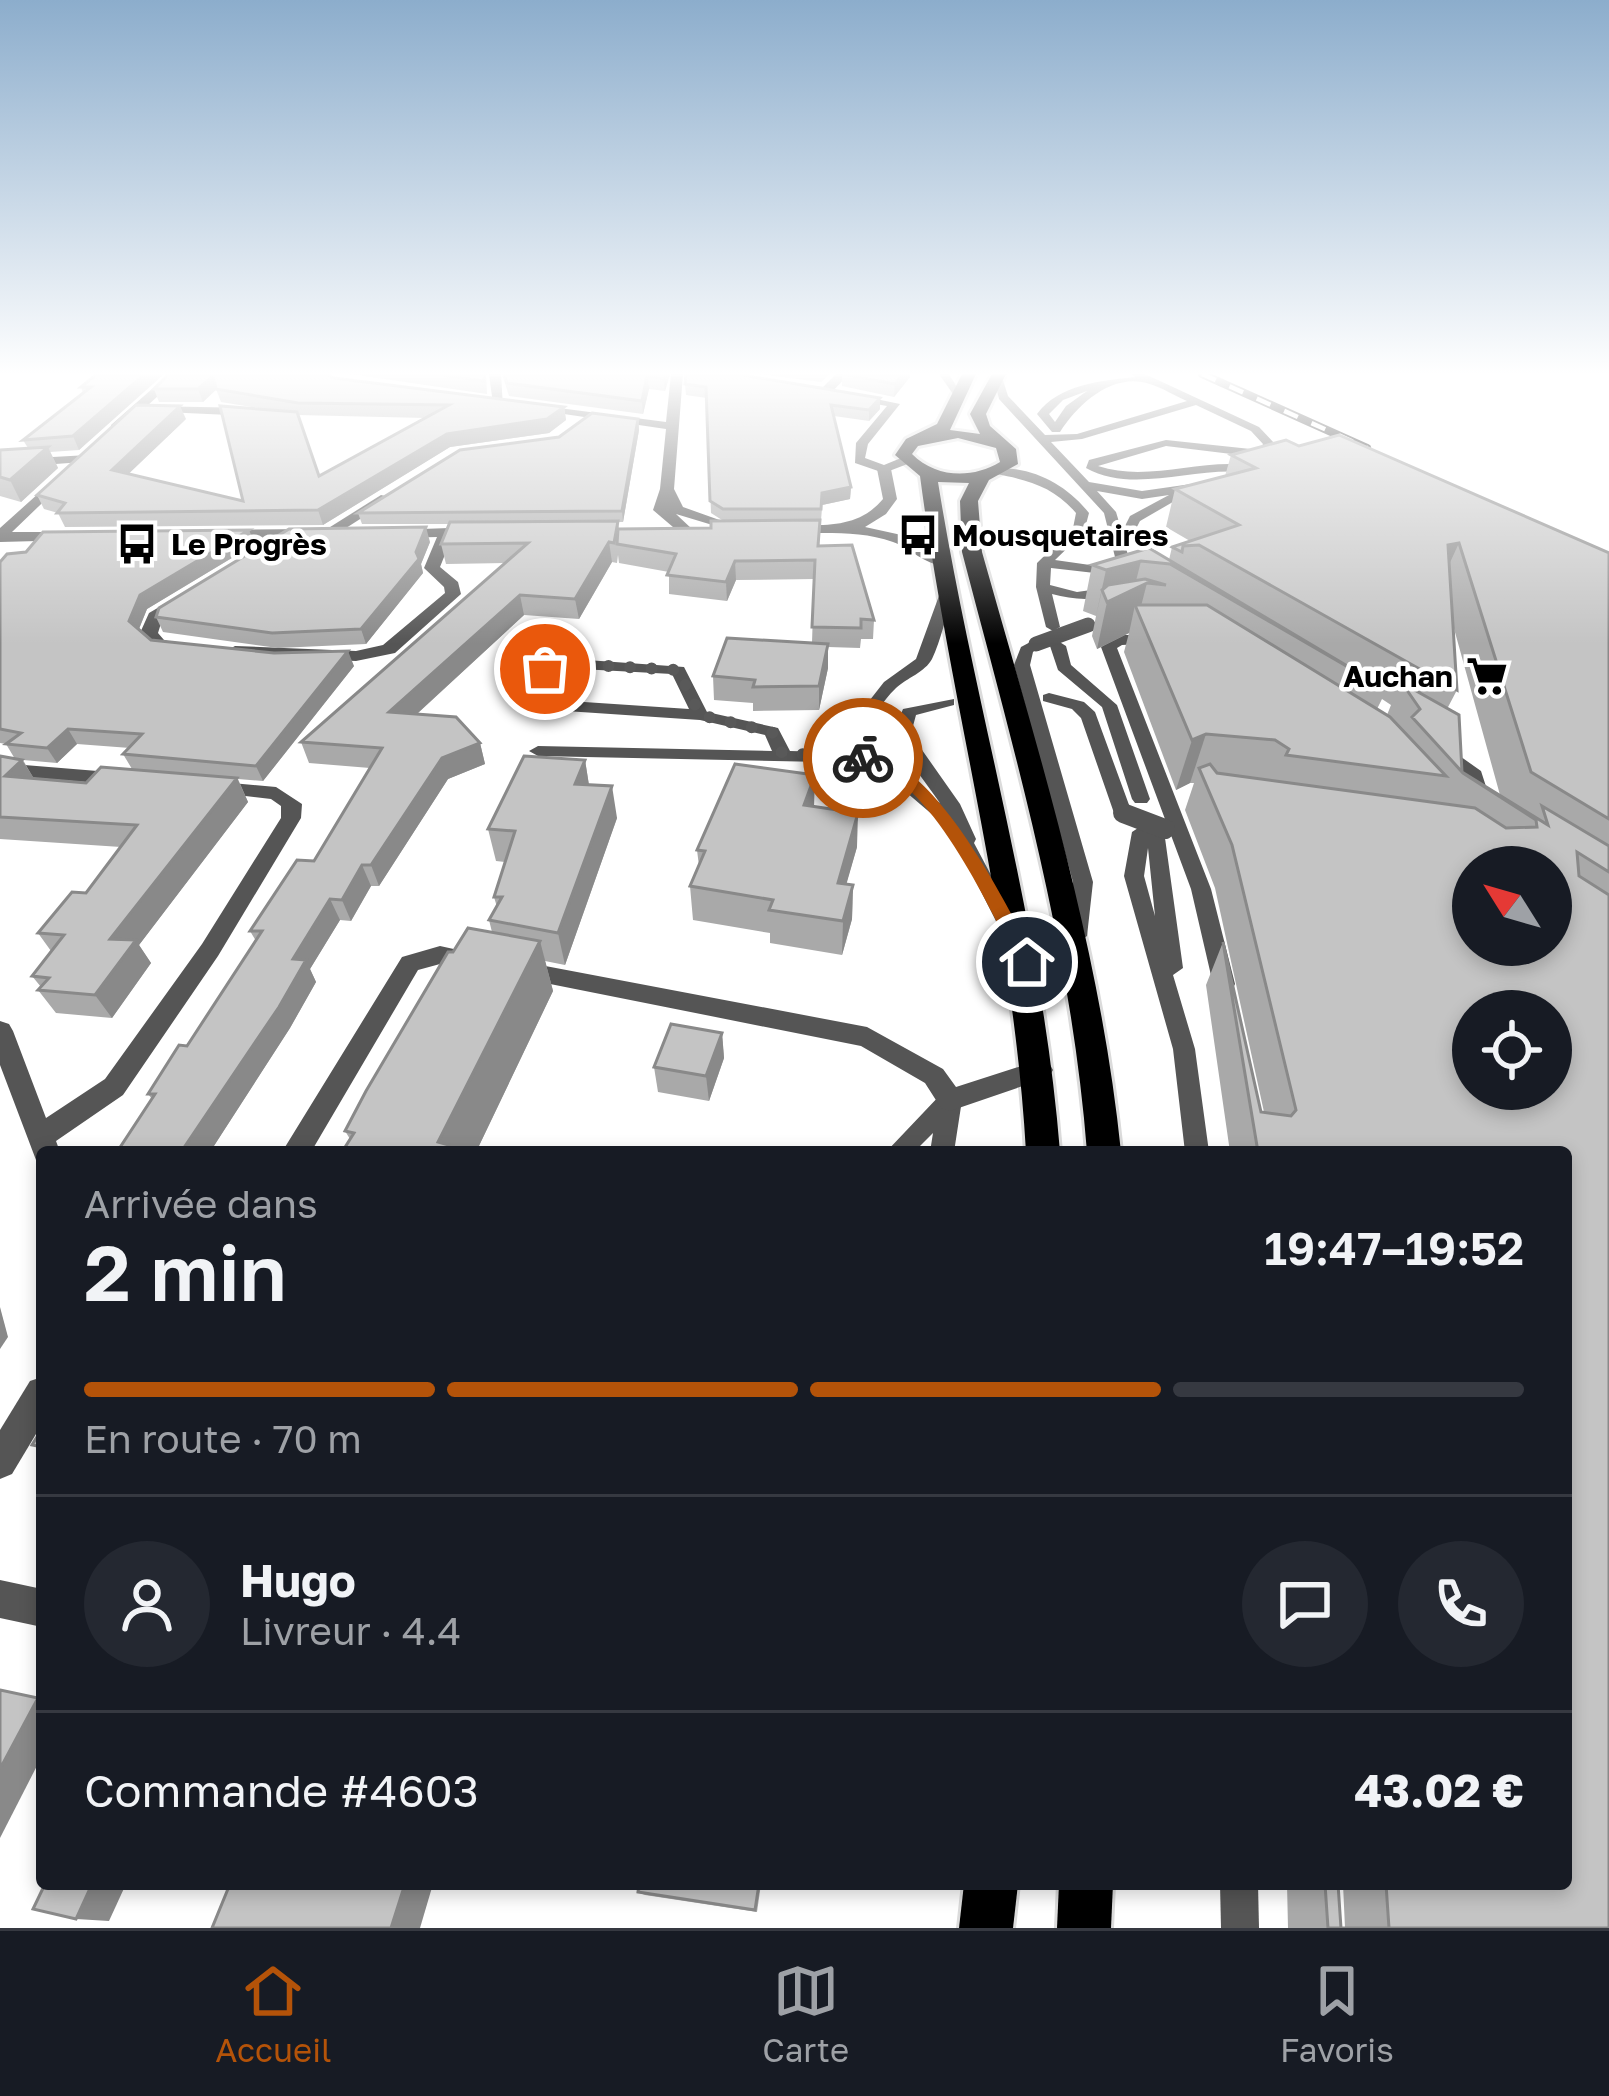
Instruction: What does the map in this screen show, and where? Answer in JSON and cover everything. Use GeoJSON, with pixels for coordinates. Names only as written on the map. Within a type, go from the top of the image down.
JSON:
{"type":"FeatureCollection","features":[{"type":"Feature","properties":{"kind":"main road"},"geometry":{"type":"LineString","coordinates":[[916,464],[1027,962],[1040,1070],[1043,1146]]}},
{"type":"Feature","properties":{"kind":"main road"},"geometry":{"type":"LineString","coordinates":[[1002,464],[969,502],[972,552],[1075,954],[1100,1088],[1104,1146]]}},
{"type":"Feature","properties":{"kind":"main road"},"geometry":{"type":"LineString","coordinates":[[918,468],[991,473]]}},
{"type":"Feature","properties":{"kind":"main road"},"geometry":{"type":"LineString","coordinates":[[986,1928],[990,1890]]}},
{"type":"Feature","properties":{"kind":"main road"},"geometry":{"type":"LineString","coordinates":[[1084,1928],[1086,1890]]}},
{"type":"Feature","properties":{"kind":"street"},"geometry":{"type":"LineString","coordinates":[[0,536],[76,464]]}},
{"type":"Feature","properties":{"kind":"street"},"geometry":{"type":"LineString","coordinates":[[668,464],[667,489],[658,507],[661,515],[685,530]]}},
{"type":"Feature","properties":{"kind":"street"},"geometry":{"type":"LineString","coordinates":[[854,529],[880,515],[890,499],[887,477],[918,468]]}},
{"type":"Feature","properties":{"kind":"street"},"geometry":{"type":"LineString","coordinates":[[667,489],[677,510],[734,530]]}},
{"type":"Feature","properties":{"kind":"street"},"geometry":{"type":"LineString","coordinates":[[327,534],[394,493]]}},
{"type":"Feature","properties":{"kind":"street"},"geometry":{"type":"LineString","coordinates":[[774,530],[854,529],[901,539],[939,562]]}},
{"type":"Feature","properties":{"kind":"street"},"geometry":{"type":"LineString","coordinates":[[662,530],[754,530]]}},
{"type":"Feature","properties":{"kind":"street"},"geometry":{"type":"LineString","coordinates":[[195,535],[507,532]]}},
{"type":"Feature","properties":{"kind":"street"},"geometry":{"type":"LineString","coordinates":[[219,650],[356,656],[389,649],[453,593],[452,585],[432,568],[446,533]]}},
{"type":"Feature","properties":{"kind":"street"},"geometry":{"type":"LineString","coordinates":[[254,556],[289,534]]}},
{"type":"Feature","properties":{"kind":"street"},"geometry":{"type":"LineString","coordinates":[[0,536],[89,536]]}},
{"type":"Feature","properties":{"kind":"street"},"geometry":{"type":"LineString","coordinates":[[194,592],[155,617],[148,633],[159,645],[198,650]]}},
{"type":"Feature","properties":{"kind":"street"},"geometry":{"type":"LineString","coordinates":[[0,769],[138,781]]}},
{"type":"Feature","properties":{"kind":"street"},"geometry":{"type":"LineString","coordinates":[[0,1031],[44,1143],[114,1087],[210,950],[291,818],[292,804],[276,793],[184,785]]}},
{"type":"Feature","properties":{"kind":"street"},"geometry":{"type":"LineString","coordinates":[[300,1146],[410,963],[440,955],[867,1037],[934,1076],[950,1100],[1040,1070]]}},
{"type":"Feature","properties":{"kind":"street"},"geometry":{"type":"LineString","coordinates":[[0,1462],[36,1403]]}},
{"type":"Feature","properties":{"kind":"street"},"geometry":{"type":"LineString","coordinates":[[0,1599],[36,1607]]}},
{"type":"Feature","properties":{"kind":"lane"},"geometry":{"type":"LineString","coordinates":[[866,464],[887,477]]}},
{"type":"Feature","properties":{"kind":"lane"},"geometry":{"type":"LineString","coordinates":[[1072,464],[1110,512],[1127,575]]}},
{"type":"Feature","properties":{"kind":"lane"},"geometry":{"type":"LineString","coordinates":[[1093,464],[1092,468],[1132,477],[1198,464]]}},
{"type":"Feature","properties":{"kind":"lane"},"geometry":{"type":"LineString","coordinates":[[1211,464],[1250,469]]}},
{"type":"Feature","properties":{"kind":"lane"},"geometry":{"type":"LineString","coordinates":[[1089,486],[1142,495],[1191,488],[1256,464]]}},
{"type":"Feature","properties":{"kind":"lane"},"geometry":{"type":"LineString","coordinates":[[991,473],[1049,481],[1067,491],[1083,514],[1078,529],[1044,563],[1042,587],[1064,667],[1108,705],[1143,792]]}},
{"type":"Feature","properties":{"kind":"lane"},"geometry":{"type":"LineString","coordinates":[[1121,546],[1135,519],[1191,488]]}},
{"type":"Feature","properties":{"kind":"lane"},"geometry":{"type":"LineString","coordinates":[[1044,563],[1127,575],[1146,588]]}},
{"type":"Feature","properties":{"kind":"lane"},"geometry":{"type":"LineString","coordinates":[[1042,587],[1101,596],[1127,575]]}},
{"type":"Feature","properties":{"kind":"lane"},"geometry":{"type":"LineString","coordinates":[[945,596],[923,661],[890,685],[867,714],[865,737],[876,758],[940,812],[969,850]]}},
{"type":"Feature","properties":{"kind":"lane"},"geometry":{"type":"LineString","coordinates":[[1075,954],[1083,882],[1022,665],[1026,650],[1036,644],[1109,620]]}},
{"type":"Feature","properties":{"kind":"lane"},"geometry":{"type":"LineString","coordinates":[[1178,642],[1119,640],[1109,647],[1170,806],[1161,833],[1134,876],[1184,1049],[1196,1146]]}},
{"type":"Feature","properties":{"kind":"lane"},"geometry":{"type":"LineString","coordinates":[[700,715],[678,670],[559,663],[524,688],[521,697],[536,704],[700,715],[772,732],[782,753]]}},
{"type":"Feature","properties":{"kind":"lane"},"geometry":{"type":"LineString","coordinates":[[1049,698],[1078,706],[1088,716],[1112,794],[1123,813],[1161,833],[1201,889],[1230,1013]]}},
{"type":"Feature","properties":{"kind":"lane"},"geometry":{"type":"LineString","coordinates":[[948,702],[909,712],[902,723],[903,743],[953,800],[969,850],[1027,962]]}},
{"type":"Feature","properties":{"kind":"lane"},"geometry":{"type":"LineString","coordinates":[[1415,732],[1475,775],[1481,801],[1498,824]]}},
{"type":"Feature","properties":{"kind":"lane"},"geometry":{"type":"LineString","coordinates":[[538,751],[876,758]]}},
{"type":"Feature","properties":{"kind":"lane"},"geometry":{"type":"LineString","coordinates":[[1170,806],[1192,793]]}},
{"type":"Feature","properties":{"kind":"lane"},"geometry":{"type":"LineString","coordinates":[[904,1146],[950,1100]]}},
{"type":"Feature","properties":{"kind":"lane"},"geometry":{"type":"LineString","coordinates":[[942,1146],[950,1100]]}},
{"type":"Feature","properties":{"kind":"lane"},"geometry":{"type":"LineString","coordinates":[[1239,1890],[1240,1928]]}},
{"type":"Feature","properties":{"kind":"building"},"geometry":{"type":"Polygon","coordinates":[[[0,464],[28,464],[10,480],[0,477],[0,464]]]}},
{"type":"Feature","properties":{"kind":"building"},"geometry":{"type":"Polygon","coordinates":[[[71,464],[118,464],[112,470],[243,501],[234,464],[315,464],[319,476],[341,464],[396,464],[318,510],[57,513],[65,503],[37,495],[71,464]]]}},
{"type":"Feature","properties":{"kind":"building"},"geometry":{"type":"Polygon","coordinates":[[[437,464],[630,464],[622,511],[358,513],[437,464]]]}},
{"type":"Feature","properties":{"kind":"building"},"geometry":{"type":"Polygon","coordinates":[[[709,464],[845,464],[851,487],[822,493],[821,509],[723,509],[710,501],[709,464]]]}},
{"type":"Feature","properties":{"kind":"building","name":"Auchan"},"geometry":{"type":"Polygon","coordinates":[[[1248,464],[1405,464],[1609,553],[1609,819],[1531,772],[1459,543],[1448,545],[1457,690],[1199,545],[1183,546],[1182,552],[1172,547],[1239,525],[1175,489],[1256,468],[1248,464]]]}},
{"type":"Feature","properties":{"kind":"building"},"geometry":{"type":"Polygon","coordinates":[[[820,520],[818,546],[852,545],[874,620],[861,619],[861,628],[812,627],[815,560],[735,561],[726,582],[667,575],[676,554],[617,544],[618,529],[711,528],[711,521],[820,520]]]}},
{"type":"Feature","properties":{"kind":"building"},"geometry":{"type":"Polygon","coordinates":[[[618,521],[614,543],[609,542],[575,599],[520,595],[389,712],[456,717],[480,743],[442,758],[371,865],[362,865],[342,900],[330,899],[293,959],[306,960],[279,1007],[185,1146],[121,1146],[155,1094],[148,1094],[179,1045],[187,1046],[262,931],[250,931],[297,860],[314,861],[382,748],[301,742],[528,543],[441,544],[450,522],[618,521]]]}},
{"type":"Feature","properties":{"kind":"building"},"geometry":{"type":"Polygon","coordinates":[[[426,527],[416,552],[419,559],[361,629],[272,633],[156,617],[159,608],[289,529],[426,527]]]}},
{"type":"Feature","properties":{"kind":"building"},"geometry":{"type":"Polygon","coordinates":[[[249,530],[140,595],[129,621],[151,640],[274,653],[348,651],[256,766],[123,754],[142,734],[68,729],[47,748],[6,744],[21,733],[0,729],[0,562],[7,554],[26,552],[43,532],[249,530]]]}},
{"type":"Feature","properties":{"kind":"building"},"geometry":{"type":"Polygon","coordinates":[[[1149,548],[1386,689],[1170,564],[1141,561],[1106,570],[1092,565],[1149,548]]]}},
{"type":"Feature","properties":{"kind":"building"},"geometry":{"type":"Polygon","coordinates":[[[1145,579],[1166,585],[1147,583],[1107,602],[1102,590],[1108,585],[1145,579]]]}},
{"type":"Feature","properties":{"kind":"building"},"geometry":{"type":"Polygon","coordinates":[[[1135,605],[1207,605],[1390,717],[1446,776],[1286,755],[1289,749],[1275,740],[1206,734],[1192,740],[1135,605]]]}},
{"type":"Feature","properties":{"kind":"building"},"geometry":{"type":"Polygon","coordinates":[[[727,638],[828,644],[819,686],[753,687],[755,680],[713,676],[727,638]]]}},
{"type":"Feature","properties":{"kind":"building"},"geometry":{"type":"Polygon","coordinates":[[[1402,683],[1459,715],[1462,772],[1412,717],[1420,709],[1402,683]]]}},
{"type":"Feature","properties":{"kind":"building"},"geometry":{"type":"Polygon","coordinates":[[[0,756],[22,760],[5,776],[86,783],[101,767],[237,778],[110,939],[136,940],[95,995],[38,990],[49,978],[32,976],[64,935],[38,933],[72,892],[86,893],[137,825],[0,817],[0,756]]]}},
{"type":"Feature","properties":{"kind":"building"},"geometry":{"type":"Polygon","coordinates":[[[524,756],[585,760],[575,784],[612,786],[558,933],[489,920],[502,897],[494,897],[515,831],[488,829],[524,756]]]}},
{"type":"Feature","properties":{"kind":"building"},"geometry":{"type":"Polygon","coordinates":[[[735,764],[815,775],[804,805],[858,813],[838,883],[853,885],[843,921],[769,910],[773,900],[690,886],[705,851],[697,850],[735,764]]]}},
{"type":"Feature","properties":{"kind":"building"},"geometry":{"type":"Polygon","coordinates":[[[1210,764],[1217,773],[1475,808],[1506,828],[1537,827],[1536,820],[1462,772],[1548,825],[1542,806],[1609,846],[1609,872],[1577,852],[1579,876],[1609,895],[1609,1928],[1389,1928],[1386,1890],[1572,1890],[1572,1146],[1257,1146],[1223,942],[1261,1112],[1291,1116],[1296,1110],[1232,845],[1199,768],[1210,764]]]}},
{"type":"Feature","properties":{"kind":"building"},"geometry":{"type":"Polygon","coordinates":[[[468,928],[540,941],[438,1142],[449,1146],[346,1146],[354,1133],[345,1131],[366,1091],[448,952],[453,952],[468,928]]]}},
{"type":"Feature","properties":{"kind":"building"},"geometry":{"type":"Polygon","coordinates":[[[671,1024],[722,1033],[706,1076],[654,1067],[671,1024]]]}},
{"type":"Feature","properties":{"kind":"building"},"geometry":{"type":"Polygon","coordinates":[[[0,1690],[36,1698],[36,1702],[0,1769],[0,1690]]]}},
{"type":"Feature","properties":{"kind":"building"},"geometry":{"type":"Polygon","coordinates":[[[42,1890],[89,1890],[76,1919],[33,1909],[42,1890]]]}},
{"type":"Feature","properties":{"kind":"building"},"geometry":{"type":"Polygon","coordinates":[[[228,1890],[403,1890],[391,1928],[212,1928],[228,1890]]]}},
{"type":"Feature","properties":{"kind":"building"},"geometry":{"type":"Polygon","coordinates":[[[638,1890],[758,1890],[755,1910],[638,1890]]]}},
{"type":"Feature","properties":{"kind":"building"},"geometry":{"type":"Polygon","coordinates":[[[1325,1890],[1338,1890],[1341,1928],[1328,1928],[1325,1890]]]}},
{"type":"Feature","properties":{"kind":"way so far"},"geometry":{"type":"LineString","coordinates":[[545,669],[559,663],[678,670],[700,715],[772,732],[782,753],[863,758]]}},
{"type":"Feature","properties":{"kind":"place","name":"Mousquetaires"},"geometry":{"type":"Point","coordinates":[918,535]}},
{"type":"Feature","properties":{"kind":"place","name":"Le Progrès"},"geometry":{"type":"Point","coordinates":[137,544]}},
{"type":"Feature","properties":{"kind":"place","name":"Auchan"},"geometry":{"type":"Point","coordinates":[1487,676]}},
{"type":"Feature","properties":{"kind":"route"},"geometry":{"type":"LineString","coordinates":[[863,758],[876,758],[940,812],[969,850],[1027,962]]}}]}
